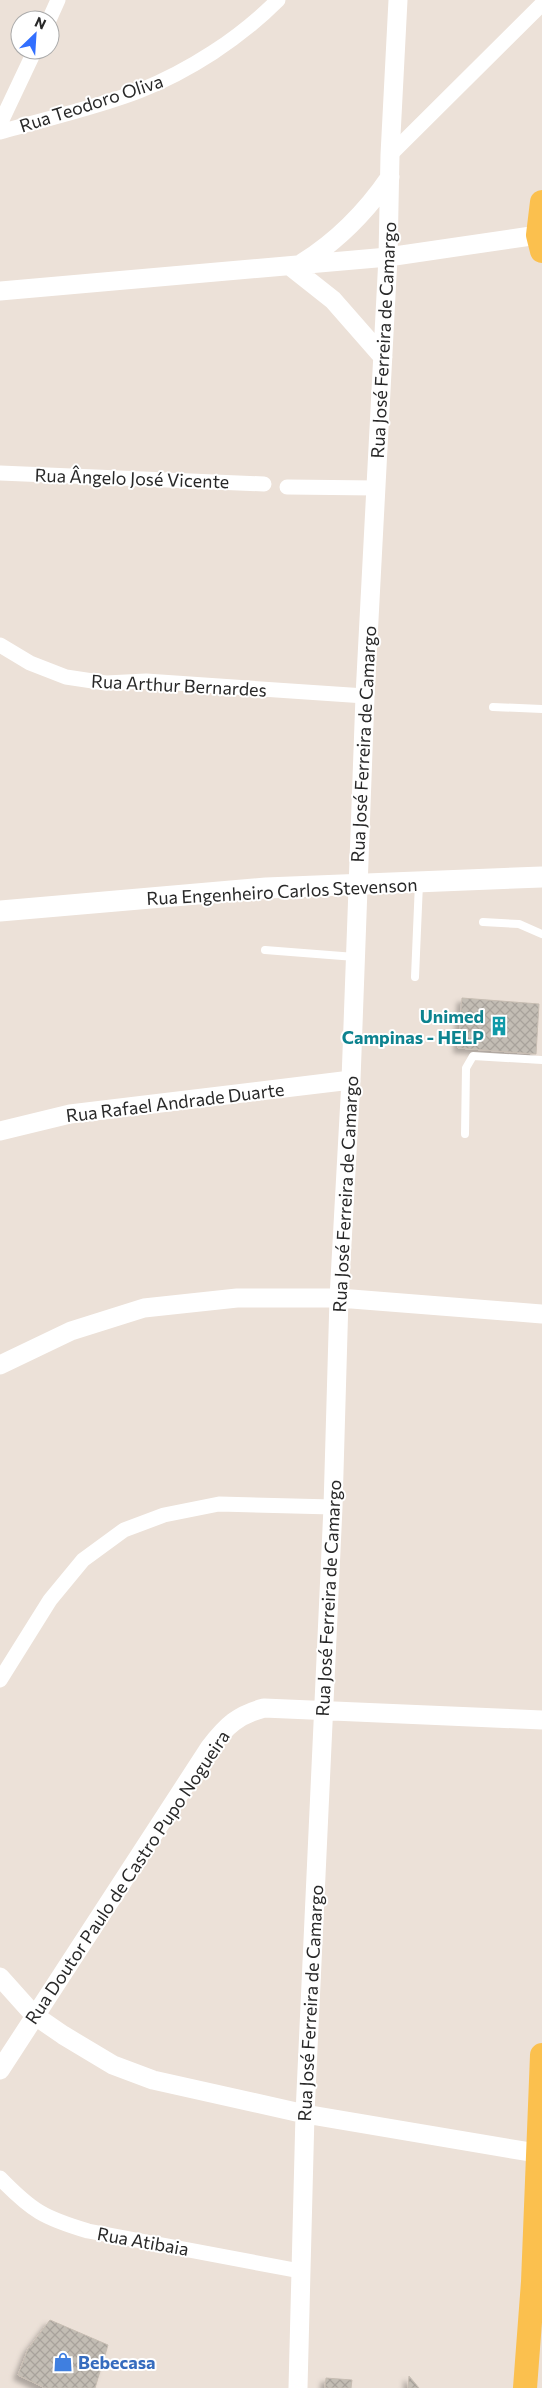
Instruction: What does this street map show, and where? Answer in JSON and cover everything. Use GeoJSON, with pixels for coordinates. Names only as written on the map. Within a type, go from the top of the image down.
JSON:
{"type":"FeatureCollection","features":[{"type":"Feature","properties":{"kind":"main road"},"geometry":{"type":"LineString","coordinates":[[540,243],[542,202]]}},
{"type":"Feature","properties":{"kind":"main road","name":"Rua Engenheiro Carlos Stevenson"},"geometry":{"type":"LineString","coordinates":[[0,911],[266,888],[357,884],[419,884],[542,877]]}},
{"type":"Feature","properties":{"kind":"main road","name":"Rua Engenheiro Carlos Stevenson"},"geometry":{"type":"LineString","coordinates":[[0,902],[22,908]]}},
{"type":"Feature","properties":{"kind":"main road"},"geometry":{"type":"LineString","coordinates":[[525,2388],[537,2282],[542,2055]]}},
{"type":"Feature","properties":{"kind":"street","name":"Rua Teodoro Oliva"},"geometry":{"type":"LineString","coordinates":[[0,132],[137,92],[183,71],[237,35],[278,0]]}},
{"type":"Feature","properties":{"kind":"street","name":"Rua José Ferreira de Camargo"},"geometry":{"type":"LineString","coordinates":[[298,2388],[305,2114],[333,1507],[339,1298],[351,1080],[365,696],[388,257],[390,155],[398,0]]}},
{"type":"Feature","properties":{"kind":"street"},"geometry":{"type":"LineString","coordinates":[[390,155],[542,4]]}},
{"type":"Feature","properties":{"kind":"street"},"geometry":{"type":"LineString","coordinates":[[0,124],[30,60]]}},
{"type":"Feature","properties":{"kind":"street"},"geometry":{"type":"LineString","coordinates":[[295,265],[339,237],[359,218],[390,177]]}},
{"type":"Feature","properties":{"kind":"street"},"geometry":{"type":"LineString","coordinates":[[0,291],[540,243]]}},
{"type":"Feature","properties":{"kind":"street"},"geometry":{"type":"LineString","coordinates":[[295,265],[333,300],[383,357]]}},
{"type":"Feature","properties":{"kind":"street","name":"Rua Ângelo José Vicente"},"geometry":{"type":"LineString","coordinates":[[0,473],[264,484]]}},
{"type":"Feature","properties":{"kind":"street"},"geometry":{"type":"LineString","coordinates":[[287,487],[376,488]]}},
{"type":"Feature","properties":{"kind":"street","name":"Rua Arthur Bernardes"},"geometry":{"type":"LineString","coordinates":[[0,645],[30,663],[66,677],[106,683],[146,681],[365,696]]}},
{"type":"Feature","properties":{"kind":"street","name":"Rua Rafael Andrade Duarte"},"geometry":{"type":"LineString","coordinates":[[0,1131],[70,1114],[351,1080]]}},
{"type":"Feature","properties":{"kind":"street"},"geometry":{"type":"LineString","coordinates":[[0,1365],[70,1331],[144,1308],[237,1298],[339,1298],[542,1314]]}},
{"type":"Feature","properties":{"kind":"street"},"geometry":{"type":"LineString","coordinates":[[0,1680],[50,1600],[83,1560],[124,1530],[164,1515],[219,1504],[333,1507]]}},
{"type":"Feature","properties":{"kind":"street","name":"Rua Doutor Paulo de Castro Pupo Nogueira"},"geometry":{"type":"LineString","coordinates":[[0,2070],[210,1746],[224,1729],[245,1713],[264,1708],[542,1720]]}},
{"type":"Feature","properties":{"kind":"street"},"geometry":{"type":"LineString","coordinates":[[0,1977],[34,2015],[63,2035],[113,2065],[171,2084],[305,2114],[539,2153]]}},
{"type":"Feature","properties":{"kind":"street","name":"Rua Atibaia"},"geometry":{"type":"LineString","coordinates":[[0,2178],[36,2212],[58,2222],[88,2231],[300,2271]]}},
{"type":"Feature","properties":{"kind":"lane"},"geometry":{"type":"LineString","coordinates":[[494,707],[542,709]]}},
{"type":"Feature","properties":{"kind":"lane"},"geometry":{"type":"LineString","coordinates":[[414,977],[419,884]]}},
{"type":"Feature","properties":{"kind":"lane"},"geometry":{"type":"LineString","coordinates":[[483,922],[519,924],[542,934]]}},
{"type":"Feature","properties":{"kind":"lane"},"geometry":{"type":"LineString","coordinates":[[265,950],[355,957]]}},
{"type":"Feature","properties":{"kind":"lane"},"geometry":{"type":"LineString","coordinates":[[465,1134],[466,1068],[473,1056],[542,1060]]}},
{"type":"Feature","properties":{"kind":"building","name":"Unimed Campinas - HELP"},"geometry":{"type":"Polygon","coordinates":[[[462,998],[539,1004],[536,1054],[458,1048],[462,998]]]}},
{"type":"Feature","properties":{"kind":"building","name":"Bebecasa"},"geometry":{"type":"Polygon","coordinates":[[[50,2320],[108,2345],[95,2388],[45,2388],[18,2375],[28,2349],[50,2320]]]}},
{"type":"Feature","properties":{"kind":"building"},"geometry":{"type":"Polygon","coordinates":[[[409,2376],[419,2388],[408,2388],[409,2376]]]}},
{"type":"Feature","properties":{"kind":"building"},"geometry":{"type":"Polygon","coordinates":[[[326,2378],[352,2380],[351,2388],[325,2388],[326,2378]]]}},
{"type":"Feature","properties":{"kind":"place","name":"Unimed Campinas - HELP"},"geometry":{"type":"Point","coordinates":[499,1026]}},
{"type":"Feature","properties":{"kind":"place","name":"Bebecasa"},"geometry":{"type":"Point","coordinates":[63,2362]}}]}
